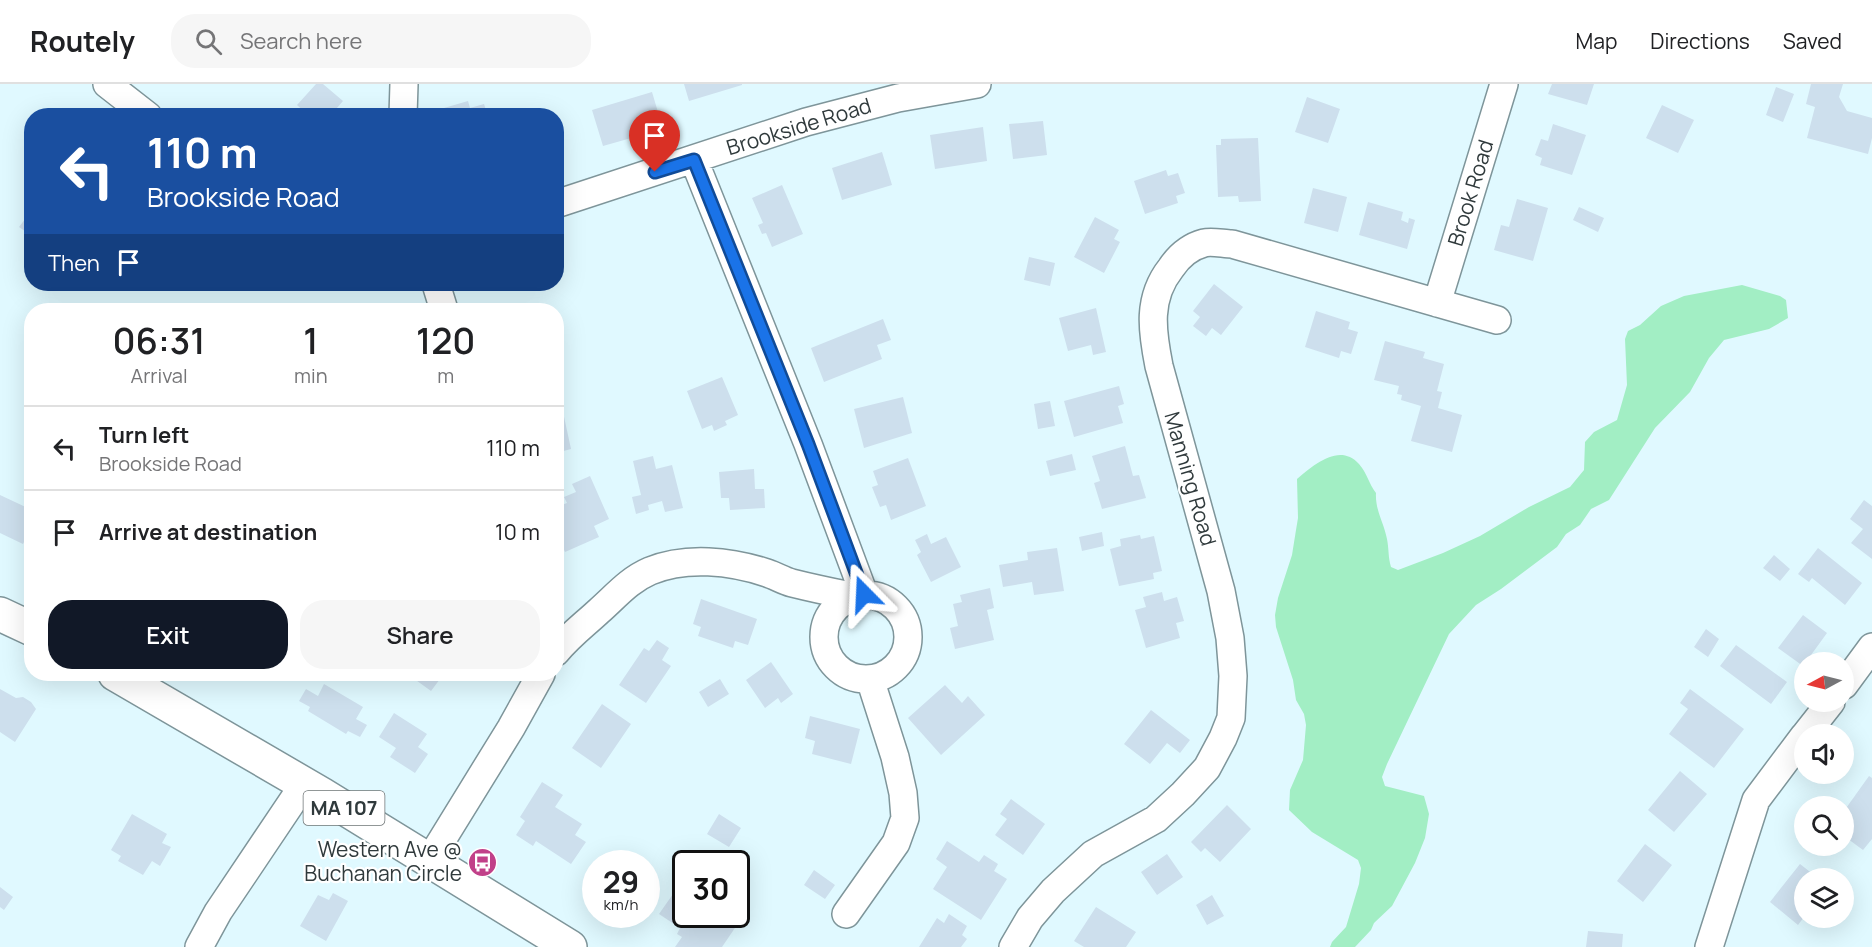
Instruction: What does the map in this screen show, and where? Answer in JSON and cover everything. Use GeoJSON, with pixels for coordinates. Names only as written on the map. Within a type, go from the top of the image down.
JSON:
{"type":"FeatureCollection","features":[{"type":"Feature","properties":{"kind":"main road"},"geometry":{"type":"LineString","coordinates":[[0,614],[24,625]]}},
{"type":"Feature","properties":{"kind":"main road","name":"MA 107"},"geometry":{"type":"LineString","coordinates":[[127,681],[304,784],[570,947]]}},
{"type":"Feature","properties":{"kind":"street"},"geometry":{"type":"LineString","coordinates":[[107,84],[138,108]]}},
{"type":"Feature","properties":{"kind":"street"},"geometry":{"type":"LineString","coordinates":[[403,108],[404,84]]}},
{"type":"Feature","properties":{"kind":"street","name":"Brookside Road"},"geometry":{"type":"LineString","coordinates":[[564,201],[861,106],[977,84]]}},
{"type":"Feature","properties":{"kind":"street","name":"Brook Road"},"geometry":{"type":"LineString","coordinates":[[1437,303],[1504,84]]}},
{"type":"Feature","properties":{"kind":"street"},"geometry":{"type":"LineString","coordinates":[[694,160],[808,444],[857,595]]}},
{"type":"Feature","properties":{"kind":"street","name":"Manning Road"},"geometry":{"type":"LineString","coordinates":[[1013,947],[1030,918],[1053,891],[1086,860],[1111,843],[1156,819],[1184,795],[1207,768],[1231,718],[1233,676],[1230,638],[1221,591],[1152,332],[1152,312],[1156,292],[1165,274],[1182,254],[1205,243],[1232,244],[1497,320]]}},
{"type":"Feature","properties":{"kind":"street"},"geometry":{"type":"LineString","coordinates":[[564,642],[624,586],[650,571],[678,564],[708,561],[739,565],[790,583],[887,599],[904,616],[908,627],[906,651],[901,662],[892,670],[870,679],[858,679],[846,675],[829,658],[824,646],[823,634],[831,611],[840,602],[857,595]]}},
{"type":"Feature","properties":{"kind":"street"},"geometry":{"type":"LineString","coordinates":[[1854,671],[1872,647]]}},
{"type":"Feature","properties":{"kind":"street"},"geometry":{"type":"LineString","coordinates":[[846,914],[896,843],[905,818],[903,793],[895,757],[870,679]]}},
{"type":"Feature","properties":{"kind":"street"},"geometry":{"type":"LineString","coordinates":[[429,861],[512,728],[537,681]]}},
{"type":"Feature","properties":{"kind":"street"},"geometry":{"type":"LineString","coordinates":[[1709,947],[1756,800],[1794,750]]}},
{"type":"Feature","properties":{"kind":"street"},"geometry":{"type":"LineString","coordinates":[[199,947],[218,912],[304,784]]}},
{"type":"Feature","properties":{"kind":"green space"},"geometry":{"type":"Polygon","coordinates":[[[1742,285],[1780,296],[1786,300],[1788,318],[1769,329],[1724,340],[1709,358],[1690,392],[1655,428],[1609,500],[1591,509],[1580,525],[1566,534],[1557,547],[1476,605],[1449,634],[1382,777],[1385,786],[1424,796],[1429,814],[1425,838],[1415,863],[1392,906],[1374,923],[1371,930],[1355,947],[1330,947],[1346,927],[1359,884],[1361,868],[1358,860],[1312,832],[1289,810],[1290,790],[1303,760],[1306,725],[1304,714],[1296,700],[1293,680],[1276,627],[1275,615],[1292,555],[1298,518],[1297,479],[1326,458],[1343,455],[1351,458],[1362,467],[1376,493],[1391,567],[1398,570],[1443,553],[1480,536],[1529,507],[1570,487],[1584,470],[1585,442],[1594,432],[1617,420],[1627,385],[1625,339],[1628,331],[1640,325],[1661,306],[1684,296],[1742,285]]]}},
{"type":"Feature","properties":{"kind":"building"},"geometry":{"type":"Polygon","coordinates":[[[316,84],[323,84],[343,101],[337,108],[300,108],[297,105],[316,84]]]}},
{"type":"Feature","properties":{"kind":"building"},"geometry":{"type":"Polygon","coordinates":[[[684,84],[742,84],[742,85],[689,101],[684,84]]]}},
{"type":"Feature","properties":{"kind":"building"},"geometry":{"type":"Polygon","coordinates":[[[1552,84],[1594,84],[1587,105],[1548,94],[1552,84]]]}},
{"type":"Feature","properties":{"kind":"building"},"geometry":{"type":"Polygon","coordinates":[[[1811,84],[1843,84],[1839,97],[1847,111],[1872,118],[1872,138],[1868,154],[1807,138],[1815,107],[1806,104],[1811,84]]]}},
{"type":"Feature","properties":{"kind":"building"},"geometry":{"type":"Polygon","coordinates":[[[1776,87],[1794,94],[1783,122],[1766,115],[1776,87]]]}},
{"type":"Feature","properties":{"kind":"building"},"geometry":{"type":"Polygon","coordinates":[[[652,92],[663,129],[603,146],[592,110],[652,92]]]}},
{"type":"Feature","properties":{"kind":"building"},"geometry":{"type":"Polygon","coordinates":[[[1307,97],[1340,109],[1328,143],[1295,132],[1307,97]]]}},
{"type":"Feature","properties":{"kind":"building"},"geometry":{"type":"Polygon","coordinates":[[[468,101],[470,108],[444,108],[468,101]]]}},
{"type":"Feature","properties":{"kind":"building"},"geometry":{"type":"Polygon","coordinates":[[[484,104],[485,108],[470,108],[484,104]]]}},
{"type":"Feature","properties":{"kind":"building"},"geometry":{"type":"Polygon","coordinates":[[[1662,105],[1694,120],[1678,153],[1646,138],[1662,105]]]}},
{"type":"Feature","properties":{"kind":"building"},"geometry":{"type":"Polygon","coordinates":[[[1043,121],[1047,155],[1013,159],[1009,124],[1043,121]]]}},
{"type":"Feature","properties":{"kind":"building"},"geometry":{"type":"Polygon","coordinates":[[[1553,124],[1586,135],[1572,175],[1540,165],[1542,158],[1535,155],[1541,139],[1548,141],[1553,124]]]}},
{"type":"Feature","properties":{"kind":"building"},"geometry":{"type":"Polygon","coordinates":[[[983,127],[987,161],[935,169],[930,135],[983,127]]]}},
{"type":"Feature","properties":{"kind":"building"},"geometry":{"type":"Polygon","coordinates":[[[1258,138],[1261,201],[1239,202],[1238,196],[1218,197],[1216,145],[1221,145],[1221,139],[1258,138]]]}},
{"type":"Feature","properties":{"kind":"building"},"geometry":{"type":"Polygon","coordinates":[[[882,152],[892,185],[842,200],[832,168],[882,152]]]}},
{"type":"Feature","properties":{"kind":"building"},"geometry":{"type":"Polygon","coordinates":[[[1166,170],[1168,176],[1178,173],[1185,193],[1176,196],[1178,203],[1145,214],[1134,181],[1166,170]]]}},
{"type":"Feature","properties":{"kind":"building"},"geometry":{"type":"Polygon","coordinates":[[[782,185],[803,234],[772,247],[766,233],[762,234],[758,225],[763,223],[752,198],[782,185]]]}},
{"type":"Feature","properties":{"kind":"building"},"geometry":{"type":"Polygon","coordinates":[[[1313,188],[1347,197],[1338,232],[1304,223],[1313,188]]]}},
{"type":"Feature","properties":{"kind":"building"},"geometry":{"type":"Polygon","coordinates":[[[1517,199],[1548,208],[1533,261],[1494,250],[1501,225],[1509,227],[1517,199]]]}},
{"type":"Feature","properties":{"kind":"building"},"geometry":{"type":"Polygon","coordinates":[[[1368,202],[1403,212],[1401,220],[1408,223],[1409,218],[1415,220],[1407,249],[1359,235],[1368,202]]]}},
{"type":"Feature","properties":{"kind":"building"},"geometry":{"type":"Polygon","coordinates":[[[1579,207],[1604,218],[1598,232],[1573,220],[1579,207]]]}},
{"type":"Feature","properties":{"kind":"building"},"geometry":{"type":"Polygon","coordinates":[[[1095,217],[1119,230],[1114,239],[1120,242],[1104,273],[1074,257],[1095,217]]]}},
{"type":"Feature","properties":{"kind":"building"},"geometry":{"type":"Polygon","coordinates":[[[24,220],[24,230],[19,227],[24,220]]]}},
{"type":"Feature","properties":{"kind":"building"},"geometry":{"type":"Polygon","coordinates":[[[1029,257],[1055,263],[1050,286],[1024,280],[1029,257]]]}},
{"type":"Feature","properties":{"kind":"building"},"geometry":{"type":"Polygon","coordinates":[[[1214,284],[1243,307],[1221,335],[1212,328],[1206,336],[1193,326],[1200,317],[1193,311],[1214,284]]]}},
{"type":"Feature","properties":{"kind":"building"},"geometry":{"type":"Polygon","coordinates":[[[1096,308],[1106,352],[1093,355],[1091,345],[1068,351],[1059,318],[1096,308]]]}},
{"type":"Feature","properties":{"kind":"building"},"geometry":{"type":"Polygon","coordinates":[[[1316,311],[1350,322],[1348,329],[1358,332],[1351,354],[1341,351],[1339,358],[1305,347],[1316,311]]]}},
{"type":"Feature","properties":{"kind":"building"},"geometry":{"type":"Polygon","coordinates":[[[883,319],[891,340],[877,345],[882,359],[824,382],[811,348],[883,319]]]}},
{"type":"Feature","properties":{"kind":"building"},"geometry":{"type":"Polygon","coordinates":[[[1385,341],[1425,352],[1423,358],[1444,364],[1437,391],[1442,392],[1438,408],[1462,415],[1452,452],[1411,441],[1421,406],[1401,400],[1402,395],[1397,394],[1399,386],[1374,380],[1385,341]]]}},
{"type":"Feature","properties":{"kind":"building"},"geometry":{"type":"Polygon","coordinates":[[[722,377],[738,415],[725,421],[727,425],[714,431],[712,425],[702,429],[687,391],[722,377]]]}},
{"type":"Feature","properties":{"kind":"building"},"geometry":{"type":"Polygon","coordinates":[[[1119,386],[1124,404],[1118,406],[1123,423],[1074,437],[1064,401],[1119,386]]]}},
{"type":"Feature","properties":{"kind":"building"},"geometry":{"type":"Polygon","coordinates":[[[903,397],[912,433],[864,448],[854,409],[903,397]]]}},
{"type":"Feature","properties":{"kind":"building"},"geometry":{"type":"Polygon","coordinates":[[[1050,401],[1055,426],[1038,429],[1034,404],[1050,401]]]}},
{"type":"Feature","properties":{"kind":"building"},"geometry":{"type":"Polygon","coordinates":[[[564,417],[571,449],[564,451],[564,417]]]}},
{"type":"Feature","properties":{"kind":"building"},"geometry":{"type":"Polygon","coordinates":[[[1125,446],[1133,476],[1139,475],[1146,498],[1102,509],[1094,483],[1100,481],[1092,456],[1125,446]]]}},
{"type":"Feature","properties":{"kind":"building"},"geometry":{"type":"Polygon","coordinates":[[[1072,454],[1076,470],[1050,476],[1046,461],[1072,454]]]}},
{"type":"Feature","properties":{"kind":"building"},"geometry":{"type":"Polygon","coordinates":[[[653,456],[656,469],[672,465],[683,508],[665,512],[662,501],[648,505],[649,510],[636,514],[632,497],[641,495],[633,461],[653,456]]]}},
{"type":"Feature","properties":{"kind":"building"},"geometry":{"type":"Polygon","coordinates":[[[908,458],[926,506],[891,520],[886,505],[880,507],[872,487],[878,485],[873,471],[908,458]]]}},
{"type":"Feature","properties":{"kind":"building"},"geometry":{"type":"Polygon","coordinates":[[[754,469],[755,489],[764,489],[765,508],[730,510],[729,498],[721,498],[719,472],[754,469]]]}},
{"type":"Feature","properties":{"kind":"building"},"geometry":{"type":"Polygon","coordinates":[[[590,476],[609,519],[594,526],[599,537],[565,552],[564,504],[567,503],[564,497],[576,492],[572,484],[590,476]]]}},
{"type":"Feature","properties":{"kind":"building"},"geometry":{"type":"Polygon","coordinates":[[[0,495],[24,506],[24,542],[23,544],[0,533],[0,495]]]}},
{"type":"Feature","properties":{"kind":"building"},"geometry":{"type":"Polygon","coordinates":[[[1864,500],[1872,506],[1872,559],[1851,543],[1863,529],[1850,519],[1864,500]]]}},
{"type":"Feature","properties":{"kind":"building"},"geometry":{"type":"Polygon","coordinates":[[[1102,532],[1104,546],[1082,551],[1079,537],[1102,532]]]}},
{"type":"Feature","properties":{"kind":"building"},"geometry":{"type":"Polygon","coordinates":[[[927,534],[931,544],[946,537],[961,567],[931,582],[917,555],[921,552],[915,540],[927,534]]]}},
{"type":"Feature","properties":{"kind":"building"},"geometry":{"type":"Polygon","coordinates":[[[1140,535],[1141,539],[1154,536],[1162,571],[1153,573],[1154,579],[1119,586],[1110,549],[1121,546],[1120,539],[1140,535]]]}},
{"type":"Feature","properties":{"kind":"building"},"geometry":{"type":"Polygon","coordinates":[[[1057,548],[1064,591],[1034,595],[1032,582],[1003,587],[999,565],[1028,560],[1027,552],[1057,548]]]}},
{"type":"Feature","properties":{"kind":"building"},"geometry":{"type":"Polygon","coordinates":[[[1818,548],[1862,583],[1845,605],[1812,578],[1809,582],[1798,574],[1818,548]]]}},
{"type":"Feature","properties":{"kind":"building"},"geometry":{"type":"Polygon","coordinates":[[[1774,555],[1790,569],[1780,581],[1763,568],[1774,555]]]}},
{"type":"Feature","properties":{"kind":"building"},"geometry":{"type":"Polygon","coordinates":[[[990,588],[994,608],[987,610],[994,640],[955,649],[950,628],[958,626],[953,604],[962,602],[960,595],[990,588]]]}},
{"type":"Feature","properties":{"kind":"building"},"geometry":{"type":"Polygon","coordinates":[[[1162,592],[1164,601],[1177,597],[1184,621],[1176,623],[1180,638],[1146,648],[1135,610],[1146,607],[1143,597],[1162,592]]]}},
{"type":"Feature","properties":{"kind":"building"},"geometry":{"type":"Polygon","coordinates":[[[701,599],[757,619],[748,645],[735,641],[733,648],[698,636],[701,627],[693,624],[701,599]]]}},
{"type":"Feature","properties":{"kind":"building"},"geometry":{"type":"Polygon","coordinates":[[[1803,615],[1827,633],[1813,652],[1794,652],[1794,660],[1778,648],[1803,615]]]}},
{"type":"Feature","properties":{"kind":"building"},"geometry":{"type":"Polygon","coordinates":[[[1706,629],[1719,639],[1708,657],[1694,647],[1706,629]]]}},
{"type":"Feature","properties":{"kind":"building"},"geometry":{"type":"Polygon","coordinates":[[[657,640],[669,648],[662,660],[671,666],[646,703],[619,685],[644,648],[649,651],[657,640]]]}},
{"type":"Feature","properties":{"kind":"building"},"geometry":{"type":"Polygon","coordinates":[[[1736,645],[1787,682],[1771,704],[1720,666],[1736,645]]]}},
{"type":"Feature","properties":{"kind":"building"},"geometry":{"type":"Polygon","coordinates":[[[771,662],[793,694],[781,703],[778,698],[765,708],[746,680],[771,662]]]}},
{"type":"Feature","properties":{"kind":"building"},"geometry":{"type":"Polygon","coordinates":[[[720,679],[729,694],[708,707],[699,692],[720,679]]]}},
{"type":"Feature","properties":{"kind":"building"},"geometry":{"type":"Polygon","coordinates":[[[417,681],[438,681],[431,691],[417,681]]]}},
{"type":"Feature","properties":{"kind":"building"},"geometry":{"type":"Polygon","coordinates":[[[324,684],[363,707],[356,719],[367,725],[360,737],[348,731],[346,734],[308,711],[310,707],[299,701],[306,689],[318,696],[324,684]]]}},
{"type":"Feature","properties":{"kind":"building"},"geometry":{"type":"Polygon","coordinates":[[[945,685],[962,703],[968,696],[985,715],[941,755],[908,718],[945,685]]]}},
{"type":"Feature","properties":{"kind":"building"},"geometry":{"type":"Polygon","coordinates":[[[0,689],[16,698],[23,697],[36,709],[15,742],[0,732],[0,689]]]}},
{"type":"Feature","properties":{"kind":"building"},"geometry":{"type":"Polygon","coordinates":[[[1690,689],[1744,729],[1714,768],[1669,734],[1688,709],[1680,703],[1690,689]]]}},
{"type":"Feature","properties":{"kind":"building"},"geometry":{"type":"Polygon","coordinates":[[[602,704],[631,724],[601,768],[572,748],[602,704]]]}},
{"type":"Feature","properties":{"kind":"building"},"geometry":{"type":"Polygon","coordinates":[[[1151,710],[1190,740],[1180,753],[1167,743],[1150,764],[1124,744],[1151,710]]]}},
{"type":"Feature","properties":{"kind":"building"},"geometry":{"type":"Polygon","coordinates":[[[394,713],[427,734],[418,747],[428,754],[415,773],[390,757],[396,748],[379,737],[394,713]]]}},
{"type":"Feature","properties":{"kind":"building"},"geometry":{"type":"Polygon","coordinates":[[[810,716],[860,729],[851,764],[812,754],[815,741],[805,738],[810,716]]]}},
{"type":"Feature","properties":{"kind":"building"},"geometry":{"type":"Polygon","coordinates":[[[1680,771],[1707,794],[1674,832],[1648,810],[1680,771]]]}},
{"type":"Feature","properties":{"kind":"building"},"geometry":{"type":"Polygon","coordinates":[[[1869,776],[1872,778],[1872,839],[1863,850],[1854,843],[1854,797],[1869,776]]]}},
{"type":"Feature","properties":{"kind":"building"},"geometry":{"type":"Polygon","coordinates":[[[542,782],[563,795],[555,807],[582,824],[575,835],[586,842],[571,864],[536,841],[533,846],[516,835],[525,821],[520,817],[542,782]]]}},
{"type":"Feature","properties":{"kind":"building"},"geometry":{"type":"Polygon","coordinates":[[[1011,799],[1045,824],[1023,855],[995,835],[1007,819],[1000,814],[1011,799]]]}},
{"type":"Feature","properties":{"kind":"building"},"geometry":{"type":"Polygon","coordinates":[[[1227,805],[1251,829],[1220,862],[1205,848],[1201,852],[1191,842],[1227,805]]]}},
{"type":"Feature","properties":{"kind":"building"},"geometry":{"type":"Polygon","coordinates":[[[132,814],[167,834],[162,843],[171,847],[160,866],[152,861],[143,875],[118,861],[121,856],[111,850],[132,814]]]}},
{"type":"Feature","properties":{"kind":"building"},"geometry":{"type":"Polygon","coordinates":[[[719,814],[741,828],[729,847],[707,834],[719,814]]]}},
{"type":"Feature","properties":{"kind":"building"},"geometry":{"type":"Polygon","coordinates":[[[947,841],[979,862],[984,855],[998,864],[994,871],[1007,879],[981,920],[933,889],[947,867],[936,859],[947,841]]]}},
{"type":"Feature","properties":{"kind":"building"},"geometry":{"type":"Polygon","coordinates":[[[1645,844],[1672,865],[1643,902],[1617,881],[1645,844]]]}},
{"type":"Feature","properties":{"kind":"building"},"geometry":{"type":"Polygon","coordinates":[[[1167,854],[1183,877],[1157,895],[1141,872],[1167,854]]]}},
{"type":"Feature","properties":{"kind":"building"},"geometry":{"type":"Polygon","coordinates":[[[814,870],[835,885],[825,899],[804,885],[814,870]]]}},
{"type":"Feature","properties":{"kind":"building"},"geometry":{"type":"Polygon","coordinates":[[[1794,872],[1794,922],[1770,902],[1794,872]]]}},
{"type":"Feature","properties":{"kind":"building"},"geometry":{"type":"Polygon","coordinates":[[[0,887],[13,897],[4,910],[0,907],[0,887]]]}},
{"type":"Feature","properties":{"kind":"building"},"geometry":{"type":"Polygon","coordinates":[[[333,893],[348,901],[326,941],[300,926],[318,895],[329,900],[333,893]]]}},
{"type":"Feature","properties":{"kind":"building"},"geometry":{"type":"Polygon","coordinates":[[[672,895],[672,923],[660,913],[672,895]]]}},
{"type":"Feature","properties":{"kind":"building"},"geometry":{"type":"Polygon","coordinates":[[[1212,895],[1224,916],[1207,925],[1196,905],[1212,895]]]}},
{"type":"Feature","properties":{"kind":"building"},"geometry":{"type":"Polygon","coordinates":[[[1096,907],[1136,932],[1126,947],[1084,947],[1074,941],[1096,907]]]}},
{"type":"Feature","properties":{"kind":"building"},"geometry":{"type":"Polygon","coordinates":[[[949,914],[967,926],[962,935],[967,939],[961,947],[919,947],[937,918],[944,923],[949,914]]]}},
{"type":"Feature","properties":{"kind":"building"},"geometry":{"type":"Polygon","coordinates":[[[680,928],[735,928],[722,947],[675,947],[682,937],[677,934],[680,928]]]}},
{"type":"Feature","properties":{"kind":"building"},"geometry":{"type":"Polygon","coordinates":[[[1588,931],[1623,934],[1622,947],[1586,947],[1588,931]]]}},
{"type":"Feature","properties":{"kind":"place","name":"Western Ave @ Buchanan Circle"},"geometry":{"type":"Point","coordinates":[483,862]}},
{"type":"Feature","properties":{"kind":"route"},"geometry":{"type":"LineString","coordinates":[[655,172],[694,160],[808,444],[864,594]]}}]}
